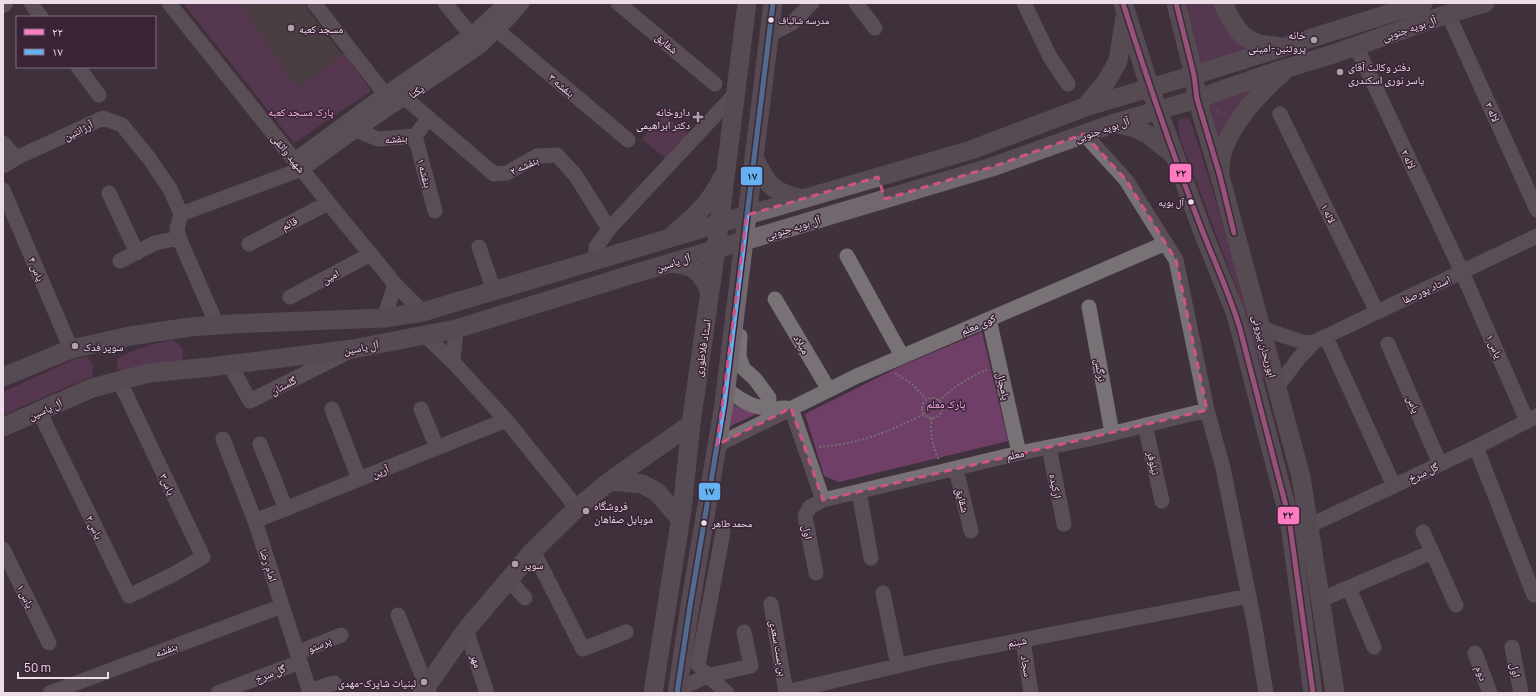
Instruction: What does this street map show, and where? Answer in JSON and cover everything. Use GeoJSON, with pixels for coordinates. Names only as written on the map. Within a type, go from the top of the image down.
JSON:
{"type":"FeatureCollection","features":[{"type":"Feature","properties":{"kind":"main road","name":"استاد فلاطوری"},"geometry":{"type":"LineString","coordinates":[[653,693],[680,519],[691,424],[720,223],[747,3]]}},
{"type":"Feature","properties":{"kind":"main road"},"geometry":{"type":"LineString","coordinates":[[677,692],[726,389],[773,3]]}},
{"type":"Feature","properties":{"kind":"main road","name":"ابوریحان بیرونی"},"geometry":{"type":"LineString","coordinates":[[1176,3],[1194,75],[1197,99],[1220,176],[1301,477],[1334,693]]}},
{"type":"Feature","properties":{"kind":"main road"},"geometry":{"type":"LineString","coordinates":[[1223,3],[1239,31],[1249,41],[1262,46],[1282,46]]}},
{"type":"Feature","properties":{"kind":"main road","name":"آل بویه جنوبی"},"geometry":{"type":"LineString","coordinates":[[720,223],[971,150],[1085,107],[1194,75],[1282,46],[1424,3]]}},
{"type":"Feature","properties":{"kind":"main road","name":"آل بویه جنوبی"},"geometry":{"type":"LineString","coordinates":[[716,249],[992,167],[1115,123],[1197,99],[1448,14],[1485,3]]}},
{"type":"Feature","properties":{"kind":"main road"},"geometry":{"type":"LineString","coordinates":[[1085,107],[1106,82],[1118,61],[1124,33],[1124,7]]}},
{"type":"Feature","properties":{"kind":"main road","name":"ابوریحان بیرونی"},"geometry":{"type":"LineString","coordinates":[[1124,7],[1150,88],[1174,155],[1235,312],[1242,336],[1289,518],[1313,693]]}},
{"type":"Feature","properties":{"kind":"main road"},"geometry":{"type":"LineString","coordinates":[[1220,176],[1220,161],[1230,133],[1266,86],[1287,68]]}},
{"type":"Feature","properties":{"kind":"main road"},"geometry":{"type":"LineString","coordinates":[[1115,123],[1136,128],[1149,135],[1174,155]]}},
{"type":"Feature","properties":{"kind":"main road"},"geometry":{"type":"LineString","coordinates":[[754,157],[763,177],[774,189],[787,196],[804,199]]}},
{"type":"Feature","properties":{"kind":"main road"},"geometry":{"type":"LineString","coordinates":[[668,238],[703,208],[716,190],[727,167]]}},
{"type":"Feature","properties":{"kind":"main road"},"geometry":{"type":"LineString","coordinates":[[878,177],[885,199]]}},
{"type":"Feature","properties":{"kind":"main road"},"geometry":{"type":"LineString","coordinates":[[3,377],[71,349],[130,336],[190,327],[384,318],[423,312],[720,223]]}},
{"type":"Feature","properties":{"kind":"main road"},"geometry":{"type":"LineString","coordinates":[[740,275],[761,248],[789,228]]}},
{"type":"Feature","properties":{"kind":"main road","name":"آل یاسین"},"geometry":{"type":"LineString","coordinates":[[3,427],[92,388],[119,380],[149,373],[230,365],[353,349],[456,330],[716,249]]}},
{"type":"Feature","properties":{"kind":"main road"},"geometry":{"type":"LineString","coordinates":[[625,252],[631,252],[637,255],[640,261],[639,267],[630,275]]}},
{"type":"Feature","properties":{"kind":"main road"},"geometry":{"type":"LineString","coordinates":[[669,263],[684,265],[695,269],[703,276],[710,292]]}},
{"type":"Feature","properties":{"kind":"main road"},"geometry":{"type":"LineString","coordinates":[[426,691],[466,630],[532,552],[577,508],[610,481],[691,424]]}},
{"type":"Feature","properties":{"kind":"main road"},"geometry":{"type":"LineString","coordinates":[[610,481],[642,484],[657,492],[680,519]]}},
{"type":"Feature","properties":{"kind":"street"},"geometry":{"type":"LineString","coordinates":[[3,6],[6,3]]}},
{"type":"Feature","properties":{"kind":"street"},"geometry":{"type":"LineString","coordinates":[[31,3],[40,16]]}},
{"type":"Feature","properties":{"kind":"street","name":"شهید واثقی"},"geometry":{"type":"LineString","coordinates":[[169,3],[328,203],[395,284],[423,312]]}},
{"type":"Feature","properties":{"kind":"street"},"geometry":{"type":"LineString","coordinates":[[314,3],[385,94]]}},
{"type":"Feature","properties":{"kind":"street"},"geometry":{"type":"LineString","coordinates":[[445,3],[471,35]]}},
{"type":"Feature","properties":{"kind":"street","name":"یکتا"},"geometry":{"type":"LineString","coordinates":[[351,128],[385,94],[471,35],[506,3]]}},
{"type":"Feature","properties":{"kind":"street","name":"یکتا"},"geometry":{"type":"LineString","coordinates":[[298,165],[351,128],[406,98],[479,47],[522,3]]}},
{"type":"Feature","properties":{"kind":"street","name":"شقایق"},"geometry":{"type":"LineString","coordinates":[[618,3],[715,84]]}},
{"type":"Feature","properties":{"kind":"street"},"geometry":{"type":"LineString","coordinates":[[769,35],[792,23],[812,3]]}},
{"type":"Feature","properties":{"kind":"street"},"geometry":{"type":"LineString","coordinates":[[856,3],[876,28]]}},
{"type":"Feature","properties":{"kind":"street"},"geometry":{"type":"LineString","coordinates":[[1024,3],[1050,57],[1068,84]]}},
{"type":"Feature","properties":{"kind":"street","name":"لاله ۳"},"geometry":{"type":"LineString","coordinates":[[1448,14],[1537,210]]}},
{"type":"Feature","properties":{"kind":"street","name":"بنفشه ۳"},"geometry":{"type":"LineString","coordinates":[[497,30],[628,140]]}},
{"type":"Feature","properties":{"kind":"street","name":"لاله ۲"},"geometry":{"type":"LineString","coordinates":[[1356,46],[1462,272]]}},
{"type":"Feature","properties":{"kind":"street"},"geometry":{"type":"LineString","coordinates":[[79,68],[98,95]]}},
{"type":"Feature","properties":{"kind":"street"},"geometry":{"type":"LineString","coordinates":[[596,260],[596,247],[609,228],[735,94]]}},
{"type":"Feature","properties":{"kind":"street","name":"بنفشه ۲"},"geometry":{"type":"LineString","coordinates":[[406,98],[494,174],[507,173],[537,156],[557,155],[576,176],[609,228]]}},
{"type":"Feature","properties":{"kind":"street","name":"لاله ۱"},"geometry":{"type":"LineString","coordinates":[[1280,114],[1377,312]]}},
{"type":"Feature","properties":{"kind":"street","name":"آرژانتین"},"geometry":{"type":"LineString","coordinates":[[3,166],[16,158],[103,118],[122,125],[149,158],[170,189],[181,214]]}},
{"type":"Feature","properties":{"kind":"street","name":"بنفشه"},"geometry":{"type":"LineString","coordinates":[[351,128],[378,139],[415,136],[429,118]]}},
{"type":"Feature","properties":{"kind":"street"},"geometry":{"type":"LineString","coordinates":[[1084,134],[1126,180],[1176,260],[1208,410],[1224,468],[1266,693]]}},
{"type":"Feature","properties":{"kind":"street","name":"بنفشه ۱"},"geometry":{"type":"LineString","coordinates":[[415,136],[435,211]]}},
{"type":"Feature","properties":{"kind":"street"},"geometry":{"type":"LineString","coordinates":[[3,143],[16,158]]}},
{"type":"Feature","properties":{"kind":"street"},"geometry":{"type":"LineString","coordinates":[[217,325],[179,238],[177,229],[181,214],[298,165]]}},
{"type":"Feature","properties":{"kind":"street","name":"یاس ۴"},"geometry":{"type":"LineString","coordinates":[[3,190],[71,349]]}},
{"type":"Feature","properties":{"kind":"street"},"geometry":{"type":"LineString","coordinates":[[109,193],[137,253]]}},
{"type":"Feature","properties":{"kind":"street","name":"قائم"},"geometry":{"type":"LineString","coordinates":[[249,244],[328,203]]}},
{"type":"Feature","properties":{"kind":"street","name":"استاد پورصفا"},"geometry":{"type":"LineString","coordinates":[[1320,339],[1537,236]]}},
{"type":"Feature","properties":{"kind":"street"},"geometry":{"type":"LineString","coordinates":[[120,261],[155,243],[179,238]]}},
{"type":"Feature","properties":{"kind":"street","name":"کوی معلم"},"geometry":{"type":"LineString","coordinates":[[717,445],[857,376],[1166,243]]}},
{"type":"Feature","properties":{"kind":"street"},"geometry":{"type":"LineString","coordinates":[[479,247],[494,291]]}},
{"type":"Feature","properties":{"kind":"street","name":"امین"},"geometry":{"type":"LineString","coordinates":[[290,297],[371,254]]}},
{"type":"Feature","properties":{"kind":"street"},"geometry":{"type":"LineString","coordinates":[[847,256],[902,356]]}},
{"type":"Feature","properties":{"kind":"street","name":"یاس ۱"},"geometry":{"type":"LineString","coordinates":[[1462,272],[1532,418]]}},
{"type":"Feature","properties":{"kind":"street"},"geometry":{"type":"LineString","coordinates":[[384,318],[395,284]]}},
{"type":"Feature","properties":{"kind":"street","name":"میلاد"},"geometry":{"type":"LineString","coordinates":[[775,299],[829,390]]}},
{"type":"Feature","properties":{"kind":"street","name":"نرگس"},"geometry":{"type":"LineString","coordinates":[[1089,307],[1112,434]]}},
{"type":"Feature","properties":{"kind":"street","name":"پامچال"},"geometry":{"type":"LineString","coordinates":[[988,319],[1019,453]]}},
{"type":"Feature","properties":{"kind":"street"},"geometry":{"type":"LineString","coordinates":[[733,326],[740,331],[740,356],[743,368],[755,379],[769,398]]}},
{"type":"Feature","properties":{"kind":"street"},"geometry":{"type":"LineString","coordinates":[[1261,328],[1305,343],[1320,339]]}},
{"type":"Feature","properties":{"kind":"street"},"geometry":{"type":"LineString","coordinates":[[453,362],[456,330]]}},
{"type":"Feature","properties":{"kind":"street"},"geometry":{"type":"LineString","coordinates":[[425,335],[453,362],[506,420],[577,508]]}},
{"type":"Feature","properties":{"kind":"street"},"geometry":{"type":"LineString","coordinates":[[1276,387],[1299,358],[1320,339]]}},
{"type":"Feature","properties":{"kind":"street"},"geometry":{"type":"LineString","coordinates":[[1320,339],[1394,486]]}},
{"type":"Feature","properties":{"kind":"street","name":"یاس"},"geometry":{"type":"LineString","coordinates":[[1388,344],[1440,464]]}},
{"type":"Feature","properties":{"kind":"street","name":"گلستان"},"geometry":{"type":"LineString","coordinates":[[230,365],[250,401],[353,349]]}},
{"type":"Feature","properties":{"kind":"street","name":"یاس۳"},"geometry":{"type":"LineString","coordinates":[[119,380],[203,557],[174,574]]}},
{"type":"Feature","properties":{"kind":"street","name":"کوی معلم"},"geometry":{"type":"LineString","coordinates":[[726,389],[741,401],[756,407],[770,409],[791,408]]}},
{"type":"Feature","properties":{"kind":"street"},"geometry":{"type":"LineString","coordinates":[[791,408],[823,500]]}},
{"type":"Feature","properties":{"kind":"street"},"geometry":{"type":"LineString","coordinates":[[332,409],[359,480]]}},
{"type":"Feature","properties":{"kind":"street"},"geometry":{"type":"LineString","coordinates":[[421,409],[437,448]]}},
{"type":"Feature","properties":{"kind":"street","name":"معلم"},"geometry":{"type":"LineString","coordinates":[[823,500],[1019,453],[1112,434],[1208,410]]}},
{"type":"Feature","properties":{"kind":"street","name":"یاس ۲"},"geometry":{"type":"LineString","coordinates":[[39,411],[129,596],[174,574]]}},
{"type":"Feature","properties":{"kind":"street","name":"گل سرخ"},"geometry":{"type":"LineString","coordinates":[[1309,526],[1476,447],[1532,418]]}},
{"type":"Feature","properties":{"kind":"street","name":"آرین"},"geometry":{"type":"LineString","coordinates":[[255,521],[506,420]]}},
{"type":"Feature","properties":{"kind":"street","name":"نیلوفر"},"geometry":{"type":"LineString","coordinates":[[1145,425],[1162,501]]}},
{"type":"Feature","properties":{"kind":"street","name":"امام رضا"},"geometry":{"type":"LineString","coordinates":[[223,439],[255,521],[309,692]]}},
{"type":"Feature","properties":{"kind":"street"},"geometry":{"type":"LineString","coordinates":[[260,444],[286,509]]}},
{"type":"Feature","properties":{"kind":"street","name":"ارکیده"},"geometry":{"type":"LineString","coordinates":[[1049,447],[1064,524]]}},
{"type":"Feature","properties":{"kind":"street"},"geometry":{"type":"LineString","coordinates":[[1476,447],[1534,595]]}},
{"type":"Feature","properties":{"kind":"street","name":"شقایق"},"geometry":{"type":"LineString","coordinates":[[951,470],[971,531]]}},
{"type":"Feature","properties":{"kind":"street"},"geometry":{"type":"LineString","coordinates":[[859,492],[871,558]]}},
{"type":"Feature","properties":{"kind":"street","name":"اول"},"geometry":{"type":"LineString","coordinates":[[816,573],[805,516],[810,506],[823,500]]}},
{"type":"Feature","properties":{"kind":"street"},"geometry":{"type":"LineString","coordinates":[[703,670],[724,532]]}},
{"type":"Feature","properties":{"kind":"street"},"geometry":{"type":"LineString","coordinates":[[1423,532],[1456,605]]}},
{"type":"Feature","properties":{"kind":"street","name":"یاس ۱"},"geometry":{"type":"LineString","coordinates":[[3,549],[49,643]]}},
{"type":"Feature","properties":{"kind":"street"},"geometry":{"type":"LineString","coordinates":[[532,552],[583,649],[626,632]]}},
{"type":"Feature","properties":{"kind":"street"},"geometry":{"type":"LineString","coordinates":[[1320,600],[1432,552]]}},
{"type":"Feature","properties":{"kind":"street"},"geometry":{"type":"LineString","coordinates":[[509,580],[525,598]]}},
{"type":"Feature","properties":{"kind":"street"},"geometry":{"type":"LineString","coordinates":[[1349,588],[1374,647]]}},
{"type":"Feature","properties":{"kind":"street"},"geometry":{"type":"LineString","coordinates":[[883,593],[898,666]]}},
{"type":"Feature","properties":{"kind":"street","name":"شبنم"},"geometry":{"type":"LineString","coordinates":[[786,692],[935,657],[1249,596]]}},
{"type":"Feature","properties":{"kind":"street","name":"بن بست سعدی"},"geometry":{"type":"LineString","coordinates":[[771,604],[786,692]]}},
{"type":"Feature","properties":{"kind":"street","name":"بنفشه"},"geometry":{"type":"LineString","coordinates":[[50,693],[282,606]]}},
{"type":"Feature","properties":{"kind":"street"},"geometry":{"type":"LineString","coordinates":[[398,615],[426,691]]}},
{"type":"Feature","properties":{"kind":"street","name":"مهر"},"geometry":{"type":"LineString","coordinates":[[466,630],[487,693]]}},
{"type":"Feature","properties":{"kind":"street"},"geometry":{"type":"LineString","coordinates":[[677,692],[703,670],[751,666],[744,632]]}},
{"type":"Feature","properties":{"kind":"street","name":"پرستو"},"geometry":{"type":"LineString","coordinates":[[298,658],[341,635]]}},
{"type":"Feature","properties":{"kind":"street","name":"سجاد"},"geometry":{"type":"LineString","coordinates":[[1023,640],[1031,693]]}},
{"type":"Feature","properties":{"kind":"street","name":"اول"},"geometry":{"type":"LineString","coordinates":[[1512,647],[1521,693]]}},
{"type":"Feature","properties":{"kind":"street"},"geometry":{"type":"LineString","coordinates":[[683,648],[727,693]]}},
{"type":"Feature","properties":{"kind":"street","name":"دوم"},"geometry":{"type":"LineString","coordinates":[[1475,653],[1490,693]]}},
{"type":"Feature","properties":{"kind":"street","name":"گل سرخ"},"geometry":{"type":"LineString","coordinates":[[218,693],[298,658]]}},
{"type":"Feature","properties":{"kind":"street"},"geometry":{"type":"LineString","coordinates":[[309,692],[334,683]]}},
{"type":"Feature","properties":{"kind":"path"},"geometry":{"type":"LineString","coordinates":[[939,401],[947,392],[978,373],[999,366]]}},
{"type":"Feature","properties":{"kind":"path"},"geometry":{"type":"LineString","coordinates":[[892,371],[912,384],[926,399]]}},
{"type":"Feature","properties":{"kind":"path"},"geometry":{"type":"LineString","coordinates":[[932,418],[924,414],[921,408],[926,399],[933,398],[939,401],[942,407],[940,413],[932,418],[931,425],[934,447],[938,458],[951,470]]}},
{"type":"Feature","properties":{"kind":"path"},"geometry":{"type":"LineString","coordinates":[[815,447],[839,445],[866,438],[895,429],[924,414]]}},
{"type":"Feature","properties":{"kind":"highlighted area"},"geometry":{"type":"Polygon","coordinates":[[[1084,134],[1126,180],[1176,260],[1207,410],[823,500],[791,408],[717,445],[747,215],[878,177],[885,199],[992,167],[1084,134]]]}},
{"type":"Feature","properties":{"kind":"green space","name":"پارک مسجد کعبه"},"geometry":{"type":"Polygon","coordinates":[[[183,3],[241,3],[298,88],[344,53],[371,91],[294,143],[183,3]]]}},
{"type":"Feature","properties":{"kind":"green space"},"geometry":{"type":"Polygon","coordinates":[[[1183,3],[1217,3],[1250,47],[1200,64],[1183,3]]]}},
{"type":"Feature","properties":{"kind":"green space"},"geometry":{"type":"Polygon","coordinates":[[[1258,87],[1216,155],[1203,106],[1258,87]]]}},
{"type":"Feature","properties":{"kind":"green space"},"geometry":{"type":"Polygon","coordinates":[[[663,114],[689,135],[668,160],[642,139],[663,114]]]}},
{"type":"Feature","properties":{"kind":"green space"},"geometry":{"type":"Polygon","coordinates":[[[1182,118],[1189,119],[1193,128],[1230,246],[1267,377],[1261,379],[1237,290],[1180,138],[1178,123],[1182,118]]]}},
{"type":"Feature","properties":{"kind":"green space","name":"پارک معلم"},"geometry":{"type":"Polygon","coordinates":[[[982,332],[1008,441],[839,482],[824,476],[805,414],[901,366],[982,332]]]}},
{"type":"Feature","properties":{"kind":"green space"},"geometry":{"type":"Polygon","coordinates":[[[173,340],[183,349],[183,361],[124,373],[117,368],[117,359],[124,355],[145,347],[173,340]]]}},
{"type":"Feature","properties":{"kind":"green space"},"geometry":{"type":"Polygon","coordinates":[[[87,357],[93,365],[92,376],[3,415],[3,392],[75,359],[87,357]]]}},
{"type":"Feature","properties":{"kind":"green space"},"geometry":{"type":"Polygon","coordinates":[[[729,401],[735,406],[757,413],[724,430],[729,401]]]}},
{"type":"Feature","properties":{"kind":"building","name":"مسجد کعبه"},"geometry":{"type":"Polygon","coordinates":[[[241,3],[305,3],[307,9],[342,54],[298,88],[241,3]]]}},
{"type":"Feature","properties":{"kind":"transit line","name":"۱۷"},"geometry":{"type":"LineString","coordinates":[[677,693],[724,404],[773,3]]}},
{"type":"Feature","properties":{"kind":"transit line","name":"۲۲"},"geometry":{"type":"LineString","coordinates":[[1123,3],[1171,145],[1240,329],[1289,518],[1313,693]]}},
{"type":"Feature","properties":{"kind":"transit line","name":"۲۲"},"geometry":{"type":"LineString","coordinates":[[1176,3],[1194,75],[1197,99],[1220,176],[1234,233]]}},
{"type":"Feature","properties":{"kind":"place","name":"مدرسه شالباف"},"geometry":{"type":"Point","coordinates":[771,20]}},
{"type":"Feature","properties":{"kind":"place","name":"مسجد کعبه"},"geometry":{"type":"Point","coordinates":[291,28]}},
{"type":"Feature","properties":{"kind":"place","name":"خانه پروتئین-امینی"},"geometry":{"type":"Point","coordinates":[1314,40]}},
{"type":"Feature","properties":{"kind":"place","name":"دفتر وکالت آقای یاسر نوری اسکندری"},"geometry":{"type":"Point","coordinates":[1340,72]}},
{"type":"Feature","properties":{"kind":"place","name":"داروخانه دکتر ابراهیمی"},"geometry":{"type":"Point","coordinates":[698,117]}},
{"type":"Feature","properties":{"kind":"place","name":"آل بویه"},"geometry":{"type":"Point","coordinates":[1191,202]}},
{"type":"Feature","properties":{"kind":"place","name":"سوپر فدک"},"geometry":{"type":"Point","coordinates":[75,346]}},
{"type":"Feature","properties":{"kind":"place","name":"فروشگاه موبایل صفاهان"},"geometry":{"type":"Point","coordinates":[586,511]}},
{"type":"Feature","properties":{"kind":"place","name":"محمد طاهر"},"geometry":{"type":"Point","coordinates":[704,523]}},
{"type":"Feature","properties":{"kind":"place","name":"سوپر"},"geometry":{"type":"Point","coordinates":[515,564]}},
{"type":"Feature","properties":{"kind":"place","name":"لبنیات شاپرک-مهدی"},"geometry":{"type":"Point","coordinates":[424,682]}}]}
